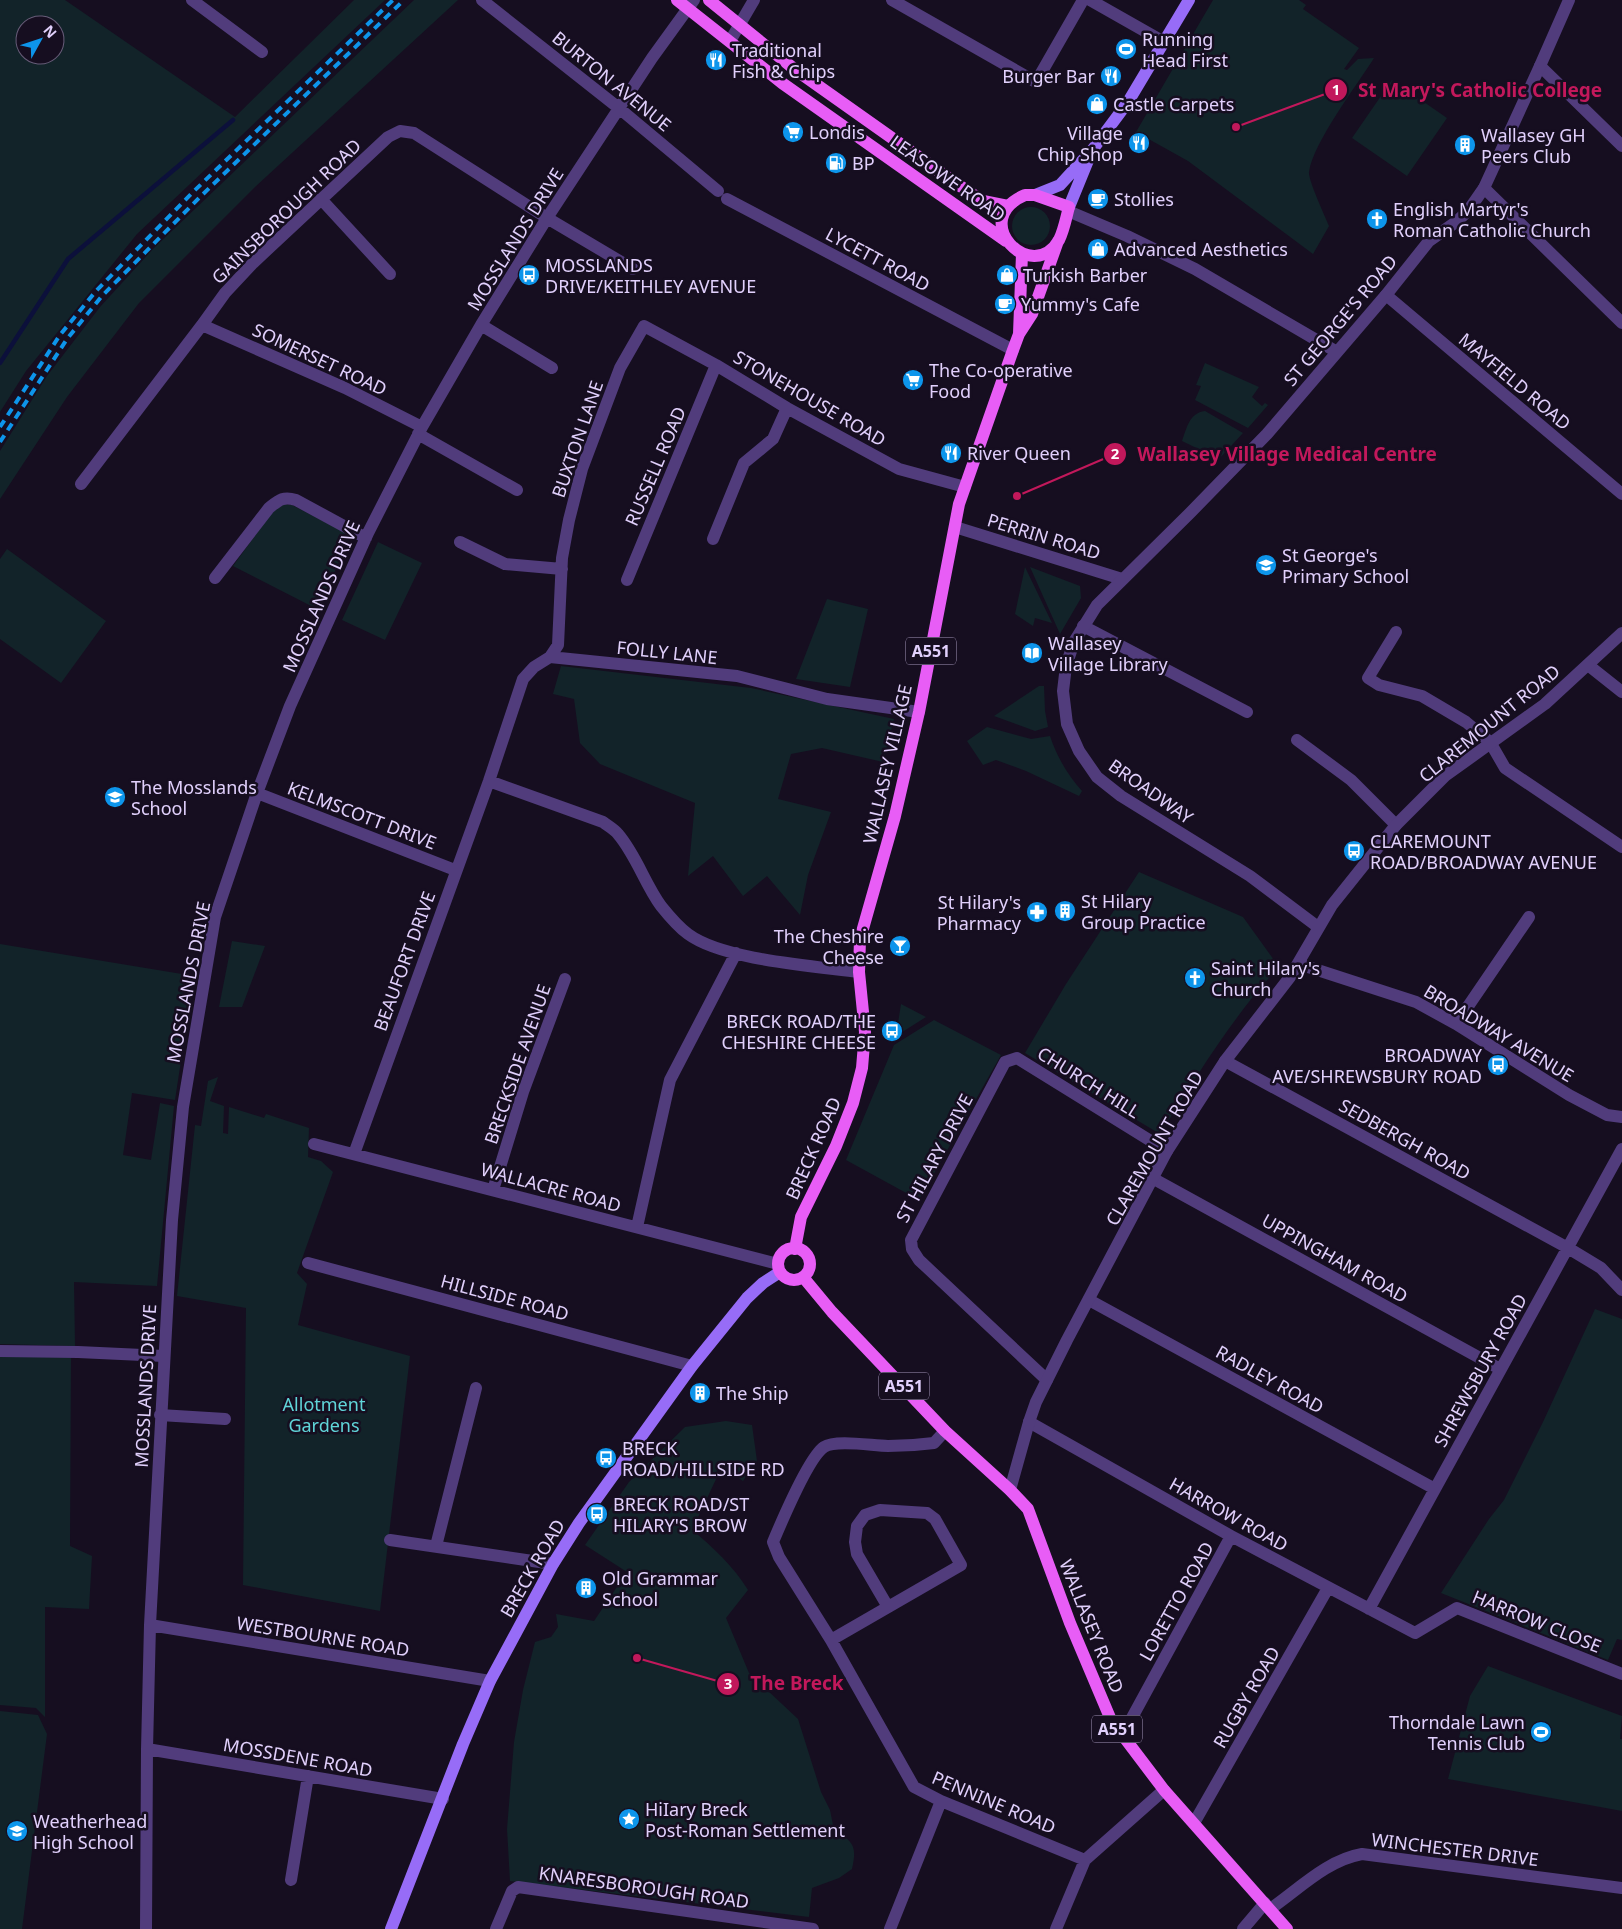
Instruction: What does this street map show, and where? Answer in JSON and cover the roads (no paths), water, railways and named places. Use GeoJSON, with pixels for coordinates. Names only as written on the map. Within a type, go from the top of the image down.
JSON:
{"type":"FeatureCollection","features":[{"type":"Feature","properties":{"kind":"main road","name":"LEASOWE ROAD"},"geometry":{"type":"LineString","coordinates":[[677,0],[691,4],[730,41],[782,83],[1006,241]]}},
{"type":"Feature","properties":{"kind":"main road","name":"LEASOWE ROAD"},"geometry":{"type":"LineString","coordinates":[[709,0],[801,74],[957,184],[983,200],[1008,206]]}},
{"type":"Feature","properties":{"kind":"main road"},"geometry":{"type":"LineString","coordinates":[[1093,149],[1068,209],[1058,241],[1051,249],[1042,254],[1032,256],[1022,254],[1013,249],[1006,241],[1003,232],[1002,223],[1008,206],[1020,197],[1035,195],[1060,185],[1093,149],[1128,102],[1189,0]]}},
{"type":"Feature","properties":{"kind":"main road"},"geometry":{"type":"LineString","coordinates":[[1035,195],[1068,209]]}},
{"type":"Feature","properties":{"kind":"main road","name":"WALLASEY VILLAGE"},"geometry":{"type":"LineString","coordinates":[[859,972],[860,940],[895,816],[919,712],[964,487],[1019,334],[1035,307],[1058,241]]}},
{"type":"Feature","properties":{"kind":"main road","name":"WALLASEY VILLAGE"},"geometry":{"type":"LineString","coordinates":[[1019,334],[1022,254]]}},
{"type":"Feature","properties":{"kind":"main road","name":"BRECK ROAD"},"geometry":{"type":"LineString","coordinates":[[795,1248],[801,1217],[836,1146],[853,1103],[862,1068],[865,1032],[859,972]]}},
{"type":"Feature","properties":{"kind":"main road"},"geometry":{"type":"LineString","coordinates":[[795,1248],[808,1257],[809,1268],[803,1277],[793,1280],[788,1279],[779,1268],[781,1254],[790,1249],[795,1248]]}},
{"type":"Feature","properties":{"kind":"main road","name":"BRECK ROAD"},"geometry":{"type":"LineString","coordinates":[[391,1929],[463,1744],[490,1681],[553,1564],[579,1523],[692,1366],[746,1298],[779,1268]]}},
{"type":"Feature","properties":{"kind":"main road","name":"A551"},"geometry":{"type":"LineString","coordinates":[[803,1277],[832,1312],[945,1431],[1010,1490]]}},
{"type":"Feature","properties":{"kind":"main road","name":"WALLASEY ROAD"},"geometry":{"type":"LineString","coordinates":[[1010,1490],[1028,1509],[1074,1632],[1111,1720],[1164,1790],[1287,1929]]}},
{"type":"Feature","properties":{"kind":"street"},"geometry":{"type":"LineString","coordinates":[[192,0],[262,52]]}},
{"type":"Feature","properties":{"kind":"street","name":"BURTON AVENUE"},"geometry":{"type":"LineString","coordinates":[[482,0],[620,109],[722,195]]}},
{"type":"Feature","properties":{"kind":"street"},"geometry":{"type":"LineString","coordinates":[[730,41],[754,0]]}},
{"type":"Feature","properties":{"kind":"street"},"geometry":{"type":"LineString","coordinates":[[892,0],[1036,82],[1083,0]]}},
{"type":"Feature","properties":{"kind":"street"},"geometry":{"type":"LineString","coordinates":[[1090,0],[1164,42]]}},
{"type":"Feature","properties":{"kind":"street","name":"ST GEORGE'S ROAD"},"geometry":{"type":"LineString","coordinates":[[1083,626],[1097,605],[1267,434],[1386,295],[1429,241],[1468,211],[1484,188],[1569,0]]}},
{"type":"Feature","properties":{"kind":"street","name":"MOSSLANDS DRIVE"},"geometry":{"type":"LineString","coordinates":[[146,1929],[150,1625],[172,1220],[182,1117],[215,917],[257,793],[290,706],[366,538],[420,431],[480,326],[547,218],[652,58],[691,4]]}},
{"type":"Feature","properties":{"kind":"street"},"geometry":{"type":"LineString","coordinates":[[1540,66],[1622,146]]}},
{"type":"Feature","properties":{"kind":"street","name":"GAINSBOROUGH ROAD"},"geometry":{"type":"LineString","coordinates":[[81,484],[225,294],[253,263],[388,137],[400,131],[414,133],[547,218],[633,269]]}},
{"type":"Feature","properties":{"kind":"street"},"geometry":{"type":"LineString","coordinates":[[1484,188],[1622,323]]}},
{"type":"Feature","properties":{"kind":"street","name":"LYCETT ROAD"},"geometry":{"type":"LineString","coordinates":[[722,195],[1013,350]]}},
{"type":"Feature","properties":{"kind":"street"},"geometry":{"type":"LineString","coordinates":[[321,199],[390,274]]}},
{"type":"Feature","properties":{"kind":"street"},"geometry":{"type":"LineString","coordinates":[[1068,209],[1195,269],[1337,352]]}},
{"type":"Feature","properties":{"kind":"street","name":"MAYFIELD ROAD"},"geometry":{"type":"LineString","coordinates":[[1386,295],[1622,494]]}},
{"type":"Feature","properties":{"kind":"street","name":"SOMERSET ROAD"},"geometry":{"type":"LineString","coordinates":[[202,326],[345,388],[518,490]]}},
{"type":"Feature","properties":{"kind":"street"},"geometry":{"type":"LineString","coordinates":[[480,326],[552,368]]}},
{"type":"Feature","properties":{"kind":"street","name":"STONEHOUSE ROAD"},"geometry":{"type":"LineString","coordinates":[[644,326],[716,365],[787,408],[899,469],[964,487]]}},
{"type":"Feature","properties":{"kind":"street","name":"BUXTON LANE"},"geometry":{"type":"LineString","coordinates":[[550,657],[558,645],[562,568],[569,520],[582,469],[620,368],[644,326]]}},
{"type":"Feature","properties":{"kind":"street","name":"RUSSELL ROAD"},"geometry":{"type":"LineString","coordinates":[[627,580],[716,365]]}},
{"type":"Feature","properties":{"kind":"street"},"geometry":{"type":"LineString","coordinates":[[712,539],[744,463],[773,439],[787,408]]}},
{"type":"Feature","properties":{"kind":"street"},"geometry":{"type":"LineString","coordinates":[[215,578],[269,508],[279,499],[296,500],[366,538]]}},
{"type":"Feature","properties":{"kind":"street","name":"PERRIN ROAD"},"geometry":{"type":"LineString","coordinates":[[955,527],[1122,579]]}},
{"type":"Feature","properties":{"kind":"street"},"geometry":{"type":"LineString","coordinates":[[460,542],[505,564],[562,568]]}},
{"type":"Feature","properties":{"kind":"street"},"geometry":{"type":"LineString","coordinates":[[1083,626],[1247,712]]}},
{"type":"Feature","properties":{"kind":"street","name":"BROADWAY"},"geometry":{"type":"LineString","coordinates":[[1083,626],[1069,653],[1063,691],[1067,724],[1079,751],[1097,777],[1121,796],[1250,876],[1318,927]]}},
{"type":"Feature","properties":{"kind":"street"},"geometry":{"type":"LineString","coordinates":[[1396,632],[1368,678],[1379,685],[1422,696],[1466,722],[1490,742],[1505,768],[1622,847]]}},
{"type":"Feature","properties":{"kind":"street","name":"CLAREMOUNT ROAD"},"geometry":{"type":"LineString","coordinates":[[1010,1490],[1028,1422],[1047,1380],[1168,1151],[1225,1061],[1299,964],[1332,905],[1396,825],[1445,776],[1545,704],[1622,633]]}},
{"type":"Feature","properties":{"kind":"street"},"geometry":{"type":"LineString","coordinates":[[550,657],[534,667],[523,679],[489,781],[603,822],[617,833],[660,904],[673,921],[689,934],[712,946],[736,953],[791,963],[859,972]]}},
{"type":"Feature","properties":{"kind":"street","name":"FOLLY LANE"},"geometry":{"type":"LineString","coordinates":[[550,657],[738,676],[827,699],[919,712]]}},
{"type":"Feature","properties":{"kind":"street"},"geometry":{"type":"LineString","coordinates":[[1588,665],[1622,692]]}},
{"type":"Feature","properties":{"kind":"street"},"geometry":{"type":"LineString","coordinates":[[1297,740],[1351,780],[1396,825]]}},
{"type":"Feature","properties":{"kind":"street","name":"BEAUFORT DRIVE"},"geometry":{"type":"LineString","coordinates":[[354,1154],[455,870],[489,781]]}},
{"type":"Feature","properties":{"kind":"street","name":"KELMSCOTT DRIVE"},"geometry":{"type":"LineString","coordinates":[[257,793],[455,870]]}},
{"type":"Feature","properties":{"kind":"street"},"geometry":{"type":"LineString","coordinates":[[1456,1024],[1529,917]]}},
{"type":"Feature","properties":{"kind":"street"},"geometry":{"type":"LineString","coordinates":[[637,1228],[670,1080],[736,953]]}},
{"type":"Feature","properties":{"kind":"street","name":"BROADWAY AVENUE"},"geometry":{"type":"LineString","coordinates":[[1299,964],[1416,1002],[1456,1024],[1569,1095],[1607,1115],[1622,1117]]}},
{"type":"Feature","properties":{"kind":"street","name":"BRECKSIDE AVENUE"},"geometry":{"type":"LineString","coordinates":[[493,1190],[523,1092],[565,979]]}},
{"type":"Feature","properties":{"kind":"street","name":"CHURCH HILL"},"geometry":{"type":"LineString","coordinates":[[1017,1058],[1168,1151]]}},
{"type":"Feature","properties":{"kind":"street","name":"ST HILARY DRIVE"},"geometry":{"type":"LineString","coordinates":[[1017,1058],[1005,1062],[911,1240],[912,1249],[920,1260],[1047,1380]]}},
{"type":"Feature","properties":{"kind":"street","name":"SEDBERGH ROAD"},"geometry":{"type":"LineString","coordinates":[[1225,1061],[1568,1248],[1601,1268],[1622,1290]]}},
{"type":"Feature","properties":{"kind":"street","name":"WALLACRE ROAD"},"geometry":{"type":"LineString","coordinates":[[314,1144],[637,1228],[779,1268]]}},
{"type":"Feature","properties":{"kind":"street","name":"SHREWSBURY ROAD"},"geometry":{"type":"LineString","coordinates":[[1369,1609],[1622,1148]]}},
{"type":"Feature","properties":{"kind":"street","name":"UPPINGHAM ROAD"},"geometry":{"type":"LineString","coordinates":[[1154,1178],[1500,1369]]}},
{"type":"Feature","properties":{"kind":"street","name":"HILLSIDE ROAD"},"geometry":{"type":"LineString","coordinates":[[308,1263],[692,1366]]}},
{"type":"Feature","properties":{"kind":"street","name":"RADLEY ROAD"},"geometry":{"type":"LineString","coordinates":[[1089,1300],[1435,1489]]}},
{"type":"Feature","properties":{"kind":"street"},"geometry":{"type":"LineString","coordinates":[[0,1351],[164,1356]]}},
{"type":"Feature","properties":{"kind":"street"},"geometry":{"type":"LineString","coordinates":[[436,1546],[476,1388]]}},
{"type":"Feature","properties":{"kind":"street"},"geometry":{"type":"LineString","coordinates":[[160,1414],[225,1419]]}},
{"type":"Feature","properties":{"kind":"street","name":"HARROW ROAD"},"geometry":{"type":"LineString","coordinates":[[1028,1422],[1231,1536],[1415,1633]]}},
{"type":"Feature","properties":{"kind":"street","name":"PENNINE ROAD"},"geometry":{"type":"LineString","coordinates":[[945,1431],[934,1443],[917,1446],[840,1444],[825,1446],[816,1455],[807,1470],[773,1542],[779,1556],[831,1640],[914,1787],[1085,1860]]}},
{"type":"Feature","properties":{"kind":"street"},"geometry":{"type":"LineString","coordinates":[[831,1640],[961,1565],[934,1519],[927,1513],[880,1510],[865,1514],[857,1526],[855,1542],[857,1554],[888,1607]]}},
{"type":"Feature","properties":{"kind":"street","name":"LORETTO ROAD"},"geometry":{"type":"LineString","coordinates":[[1122,1736],[1231,1536]]}},
{"type":"Feature","properties":{"kind":"street"},"geometry":{"type":"LineString","coordinates":[[390,1540],[553,1564]]}},
{"type":"Feature","properties":{"kind":"street","name":"RUGBY ROAD"},"geometry":{"type":"LineString","coordinates":[[1194,1823],[1328,1588]]}},
{"type":"Feature","properties":{"kind":"street","name":"HARROW CLOSE"},"geometry":{"type":"LineString","coordinates":[[1415,1633],[1457,1608],[1622,1674]]}},
{"type":"Feature","properties":{"kind":"street","name":"WESTBOURNE ROAD"},"geometry":{"type":"LineString","coordinates":[[150,1625],[490,1681]]}},
{"type":"Feature","properties":{"kind":"street","name":"MOSSDENE ROAD"},"geometry":{"type":"LineString","coordinates":[[147,1749],[443,1799]]}},
{"type":"Feature","properties":{"kind":"street"},"geometry":{"type":"LineString","coordinates":[[291,1880],[308,1776]]}},
{"type":"Feature","properties":{"kind":"street"},"geometry":{"type":"LineString","coordinates":[[1056,1929],[1085,1860],[1164,1790]]}},
{"type":"Feature","properties":{"kind":"street"},"geometry":{"type":"LineString","coordinates":[[890,1929],[941,1800]]}},
{"type":"Feature","properties":{"kind":"street","name":"WINCHESTER DRIVE"},"geometry":{"type":"LineString","coordinates":[[1244,1929],[1268,1906],[1332,1864],[1347,1857],[1362,1854],[1622,1888]]}},
{"type":"Feature","properties":{"kind":"street","name":"KNARESBOROUGH ROAD"},"geometry":{"type":"LineString","coordinates":[[496,1929],[512,1890],[518,1887],[813,1929]]}},
{"type":"Feature","properties":{"kind":"waterway"},"geometry":{"type":"LineString","coordinates":[[0,363],[68,259],[233,120]]}},
{"type":"Feature","properties":{"kind":"railway"},"geometry":{"type":"LineString","coordinates":[[0,427],[60,335],[96,291],[193,192],[393,0]]}},
{"type":"Feature","properties":{"kind":"railway"},"geometry":{"type":"LineString","coordinates":[[0,442],[67,339],[102,296],[199,198],[404,0]]}},
{"type":"Feature","properties":{"kind":"place","name":"Running Head First"},"geometry":{"type":"Point","coordinates":[1126,49]}},
{"type":"Feature","properties":{"kind":"place","name":"Traditional Fish & Chips"},"geometry":{"type":"Point","coordinates":[716,60]}},
{"type":"Feature","properties":{"kind":"place","name":"Burger Bar"},"geometry":{"type":"Point","coordinates":[1111,76]}},
{"type":"Feature","properties":{"kind":"place","name":"Castle Carpets"},"geometry":{"type":"Point","coordinates":[1097,104]}},
{"type":"Feature","properties":{"kind":"place","name":"St Mary's Catholic College"},"geometry":{"type":"Point","coordinates":[1236,127]}},
{"type":"Feature","properties":{"kind":"place","name":"Londis"},"geometry":{"type":"Point","coordinates":[793,132]}},
{"type":"Feature","properties":{"kind":"place","name":"Village Chip Shop"},"geometry":{"type":"Point","coordinates":[1139,143]}},
{"type":"Feature","properties":{"kind":"place","name":"Wallasey GH Peers Club"},"geometry":{"type":"Point","coordinates":[1465,145]}},
{"type":"Feature","properties":{"kind":"place","name":"BP"},"geometry":{"type":"Point","coordinates":[836,163]}},
{"type":"Feature","properties":{"kind":"place","name":"Stollies"},"geometry":{"type":"Point","coordinates":[1098,199]}},
{"type":"Feature","properties":{"kind":"place","name":"English Martyr's Roman Catholic Church"},"geometry":{"type":"Point","coordinates":[1377,219]}},
{"type":"Feature","properties":{"kind":"place","name":"Advanced Aesthetics"},"geometry":{"type":"Point","coordinates":[1098,249]}},
{"type":"Feature","properties":{"kind":"place","name":"MOSSLANDS DRIVE/KEITHLEY AVENUE"},"geometry":{"type":"Point","coordinates":[529,275]}},
{"type":"Feature","properties":{"kind":"place","name":"Turkish Barber"},"geometry":{"type":"Point","coordinates":[1007,275]}},
{"type":"Feature","properties":{"kind":"place","name":"Yummy's Cafe"},"geometry":{"type":"Point","coordinates":[1005,304]}},
{"type":"Feature","properties":{"kind":"place","name":"The Co-operative Food"},"geometry":{"type":"Point","coordinates":[913,380]}},
{"type":"Feature","properties":{"kind":"place","name":"River Queen"},"geometry":{"type":"Point","coordinates":[951,453]}},
{"type":"Feature","properties":{"kind":"place","name":"Wallasey Village Medical Centre"},"geometry":{"type":"Point","coordinates":[1017,496]}},
{"type":"Feature","properties":{"kind":"place","name":"St George's Primary School"},"geometry":{"type":"Point","coordinates":[1266,565]}},
{"type":"Feature","properties":{"kind":"place","name":"Wallasey Village Library"},"geometry":{"type":"Point","coordinates":[1032,653]}},
{"type":"Feature","properties":{"kind":"place","name":"The Mosslands School"},"geometry":{"type":"Point","coordinates":[115,797]}},
{"type":"Feature","properties":{"kind":"place","name":"CLAREMOUNT ROAD/BROADWAY AVENUE"},"geometry":{"type":"Point","coordinates":[1354,851]}},
{"type":"Feature","properties":{"kind":"place","name":"St Hilary Group Practice"},"geometry":{"type":"Point","coordinates":[1065,911]}},
{"type":"Feature","properties":{"kind":"place","name":"St Hilary's Pharmacy"},"geometry":{"type":"Point","coordinates":[1037,912]}},
{"type":"Feature","properties":{"kind":"place","name":"The Cheshire Cheese"},"geometry":{"type":"Point","coordinates":[900,946]}},
{"type":"Feature","properties":{"kind":"place","name":"Saint Hilary's Church"},"geometry":{"type":"Point","coordinates":[1195,978]}},
{"type":"Feature","properties":{"kind":"place","name":"BRECK ROAD/THE CHESHIRE CHEESE"},"geometry":{"type":"Point","coordinates":[892,1031]}},
{"type":"Feature","properties":{"kind":"place","name":"BROADWAY AVE/SHREWSBURY ROAD"},"geometry":{"type":"Point","coordinates":[1498,1065]}},
{"type":"Feature","properties":{"kind":"place","name":"The Ship"},"geometry":{"type":"Point","coordinates":[700,1393]}},
{"type":"Feature","properties":{"kind":"place","name":"BRECK ROAD/HILLSIDE RD"},"geometry":{"type":"Point","coordinates":[606,1458]}},
{"type":"Feature","properties":{"kind":"place","name":"BRECK ROAD/ST HILARY'S BROW"},"geometry":{"type":"Point","coordinates":[597,1514]}},
{"type":"Feature","properties":{"kind":"place","name":"Old Grammar School"},"geometry":{"type":"Point","coordinates":[586,1588]}},
{"type":"Feature","properties":{"kind":"place","name":"The Breck"},"geometry":{"type":"Point","coordinates":[637,1658]}},
{"type":"Feature","properties":{"kind":"place","name":"Thorndale Lawn Tennis Club"},"geometry":{"type":"Point","coordinates":[1541,1732]}},
{"type":"Feature","properties":{"kind":"place","name":"HiIary Breck Post-Roman Settlement"},"geometry":{"type":"Point","coordinates":[629,1819]}},
{"type":"Feature","properties":{"kind":"place","name":"Weatherhead High School"},"geometry":{"type":"Point","coordinates":[17,1831]}},
{"type":"Feature","properties":{"kind":"park label","name":"Allotment Gardens"},"geometry":{"type":"Point","coordinates":[324,1414]}}]}
